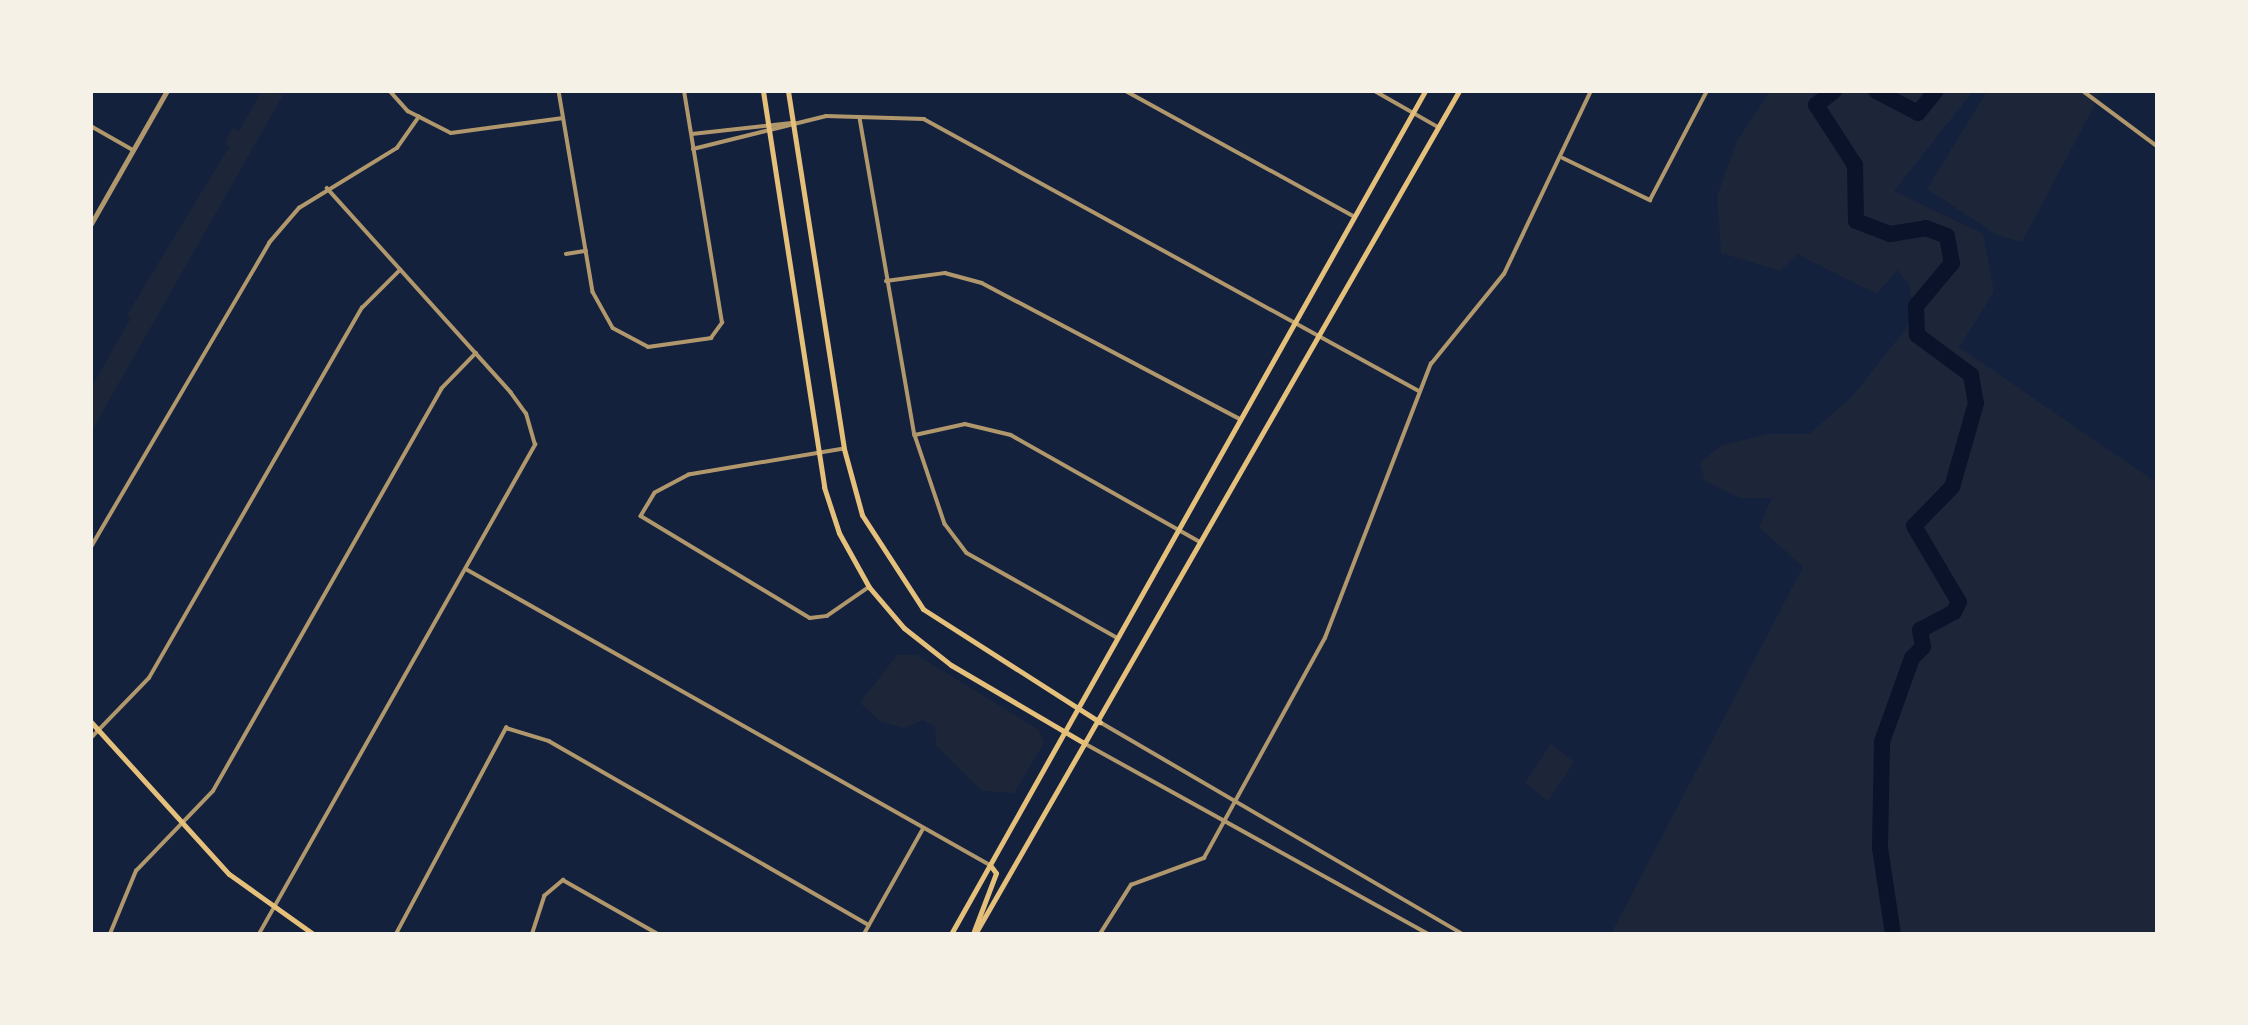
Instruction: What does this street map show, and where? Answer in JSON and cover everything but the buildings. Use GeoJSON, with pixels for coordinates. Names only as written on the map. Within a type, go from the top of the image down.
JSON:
{"type":"FeatureCollection","features":[{"type":"Feature","properties":{"kind":"main road"},"geometry":{"type":"LineString","coordinates":[[763,91],[820,456],[839,533],[869,587],[936,653],[1082,742]]}},
{"type":"Feature","properties":{"kind":"main road"},"geometry":{"type":"LineString","coordinates":[[788,91],[844,449],[862,516],[914,600],[954,635],[1100,722]]}},
{"type":"Feature","properties":{"kind":"main road"},"geometry":{"type":"LineString","coordinates":[[951,934],[1296,325],[1425,91]]}},
{"type":"Feature","properties":{"kind":"main road"},"geometry":{"type":"LineString","coordinates":[[974,934],[1082,742],[1100,722],[1460,91]]}},
{"type":"Feature","properties":{"kind":"main road"},"geometry":{"type":"LineString","coordinates":[[91,722],[183,825],[273,909],[313,934]]}},
{"type":"Feature","properties":{"kind":"main road"},"geometry":{"type":"LineString","coordinates":[[974,934],[996,873],[990,865]]}},
{"type":"Feature","properties":{"kind":"street"},"geometry":{"type":"LineString","coordinates":[[91,224],[167,91]]}},
{"type":"Feature","properties":{"kind":"street"},"geometry":{"type":"LineString","coordinates":[[390,91],[419,117],[463,134],[563,118]]}},
{"type":"Feature","properties":{"kind":"street"},"geometry":{"type":"LineString","coordinates":[[559,91],[586,251],[604,317],[624,337],[648,347],[710,338],[722,323],[684,91]]}},
{"type":"Feature","properties":{"kind":"street"},"geometry":{"type":"LineString","coordinates":[[1126,91],[1355,217]]}},
{"type":"Feature","properties":{"kind":"street"},"geometry":{"type":"LineString","coordinates":[[1375,91],[1438,127]]}},
{"type":"Feature","properties":{"kind":"street"},"geometry":{"type":"LineString","coordinates":[[1100,934],[1131,885],[1204,858],[1325,638],[1419,391],[1447,339],[1479,310],[1504,274],[1563,158],[1591,91]]}},
{"type":"Feature","properties":{"kind":"street"},"geometry":{"type":"LineString","coordinates":[[1563,158],[1650,200],[1707,91]]}},
{"type":"Feature","properties":{"kind":"street"},"geometry":{"type":"LineString","coordinates":[[2083,91],[2157,146]]}},
{"type":"Feature","properties":{"kind":"street"},"geometry":{"type":"LineString","coordinates":[[91,547],[269,243],[327,189],[397,148],[419,117]]}},
{"type":"Feature","properties":{"kind":"street"},"geometry":{"type":"LineString","coordinates":[[692,135],[768,121],[793,123],[860,118],[924,119],[1419,391]]}},
{"type":"Feature","properties":{"kind":"street"},"geometry":{"type":"LineString","coordinates":[[860,118],[886,281],[915,435],[945,524],[967,553],[1118,638]]}},
{"type":"Feature","properties":{"kind":"street"},"geometry":{"type":"LineString","coordinates":[[692,149],[770,134],[793,123]]}},
{"type":"Feature","properties":{"kind":"street"},"geometry":{"type":"LineString","coordinates":[[91,126],[133,150]]}},
{"type":"Feature","properties":{"kind":"street"},"geometry":{"type":"LineString","coordinates":[[259,934],[528,460],[536,435],[476,354],[327,189]]}},
{"type":"Feature","properties":{"kind":"street"},"geometry":{"type":"LineString","coordinates":[[566,254],[586,251]]}},
{"type":"Feature","properties":{"kind":"street"},"geometry":{"type":"LineString","coordinates":[[91,738],[149,678],[362,308],[401,270]]}},
{"type":"Feature","properties":{"kind":"street"},"geometry":{"type":"LineString","coordinates":[[886,281],[945,273],[982,283],[1242,420]]}},
{"type":"Feature","properties":{"kind":"street"},"geometry":{"type":"LineString","coordinates":[[110,934],[135,871],[183,825],[213,791],[441,389],[476,354]]}},
{"type":"Feature","properties":{"kind":"street"},"geometry":{"type":"LineString","coordinates":[[915,435],[964,424],[1011,435],[1201,542]]}},
{"type":"Feature","properties":{"kind":"street"},"geometry":{"type":"LineString","coordinates":[[844,449],[820,456],[689,475],[655,493],[641,516],[810,618],[827,616],[869,587]]}},
{"type":"Feature","properties":{"kind":"street"},"geometry":{"type":"LineString","coordinates":[[466,569],[990,865]]}},
{"type":"Feature","properties":{"kind":"street"},"geometry":{"type":"LineString","coordinates":[[1100,722],[1463,934]]}},
{"type":"Feature","properties":{"kind":"street"},"geometry":{"type":"LineString","coordinates":[[396,934],[506,728],[549,741],[869,925]]}},
{"type":"Feature","properties":{"kind":"street"},"geometry":{"type":"LineString","coordinates":[[1082,742],[1429,934]]}},
{"type":"Feature","properties":{"kind":"street"},"geometry":{"type":"LineString","coordinates":[[864,934],[923,829]]}},
{"type":"Feature","properties":{"kind":"street"},"geometry":{"type":"LineString","coordinates":[[532,934],[544,896],[563,880],[658,934]]}},
{"type":"Feature","properties":{"kind":"shaded area"},"geometry":{"type":"Polygon","coordinates":[[[262,91],[283,95],[91,432],[91,388],[131,318],[127,315],[229,147],[225,142],[233,128],[239,131],[262,91]]]}},
{"type":"Feature","properties":{"kind":"shaded area"},"geometry":{"type":"Polygon","coordinates":[[[1770,91],[1973,91],[1894,191],[1983,234],[1994,292],[1959,347],[2157,483],[2157,934],[1611,934],[1803,567],[1759,527],[1772,498],[1740,498],[1705,481],[1700,463],[1720,446],[1767,434],[1809,434],[1851,398],[1915,317],[1909,284],[1897,270],[1877,294],[1797,254],[1780,271],[1721,253],[1717,196],[1737,141],[1770,91]]]}},
{"type":"Feature","properties":{"kind":"shaded area"},"geometry":{"type":"Polygon","coordinates":[[[1987,91],[2102,91],[2022,242],[1997,235],[1927,189],[1987,91]]]}},
{"type":"Feature","properties":{"kind":"shaded area"},"geometry":{"type":"Polygon","coordinates":[[[897,655],[917,655],[1039,730],[1044,743],[1014,793],[982,791],[936,745],[935,727],[923,720],[904,728],[881,722],[860,703],[897,655]]]}},
{"type":"Feature","properties":{"kind":"shaded area"},"geometry":{"type":"Polygon","coordinates":[[[1551,744],[1574,762],[1548,801],[1525,783],[1551,744]]]}},
{"type":"Feature","properties":{"kind":"waterway"},"geometry":{"type":"LineString","coordinates":[[1834,91],[1816,105],[1855,165],[1856,221],[1890,234],[1926,228],[1947,236],[1952,263],[1916,306],[1917,335],[1971,375],[1976,403],[1952,487],[1914,526],[1959,602],[1954,612],[1920,630],[1923,647],[1912,658],[1882,742],[1880,848],[1893,934]]}},
{"type":"Feature","properties":{"kind":"waterway"},"geometry":{"type":"LineString","coordinates":[[1876,91],[1918,113],[1936,91]]}}]}
